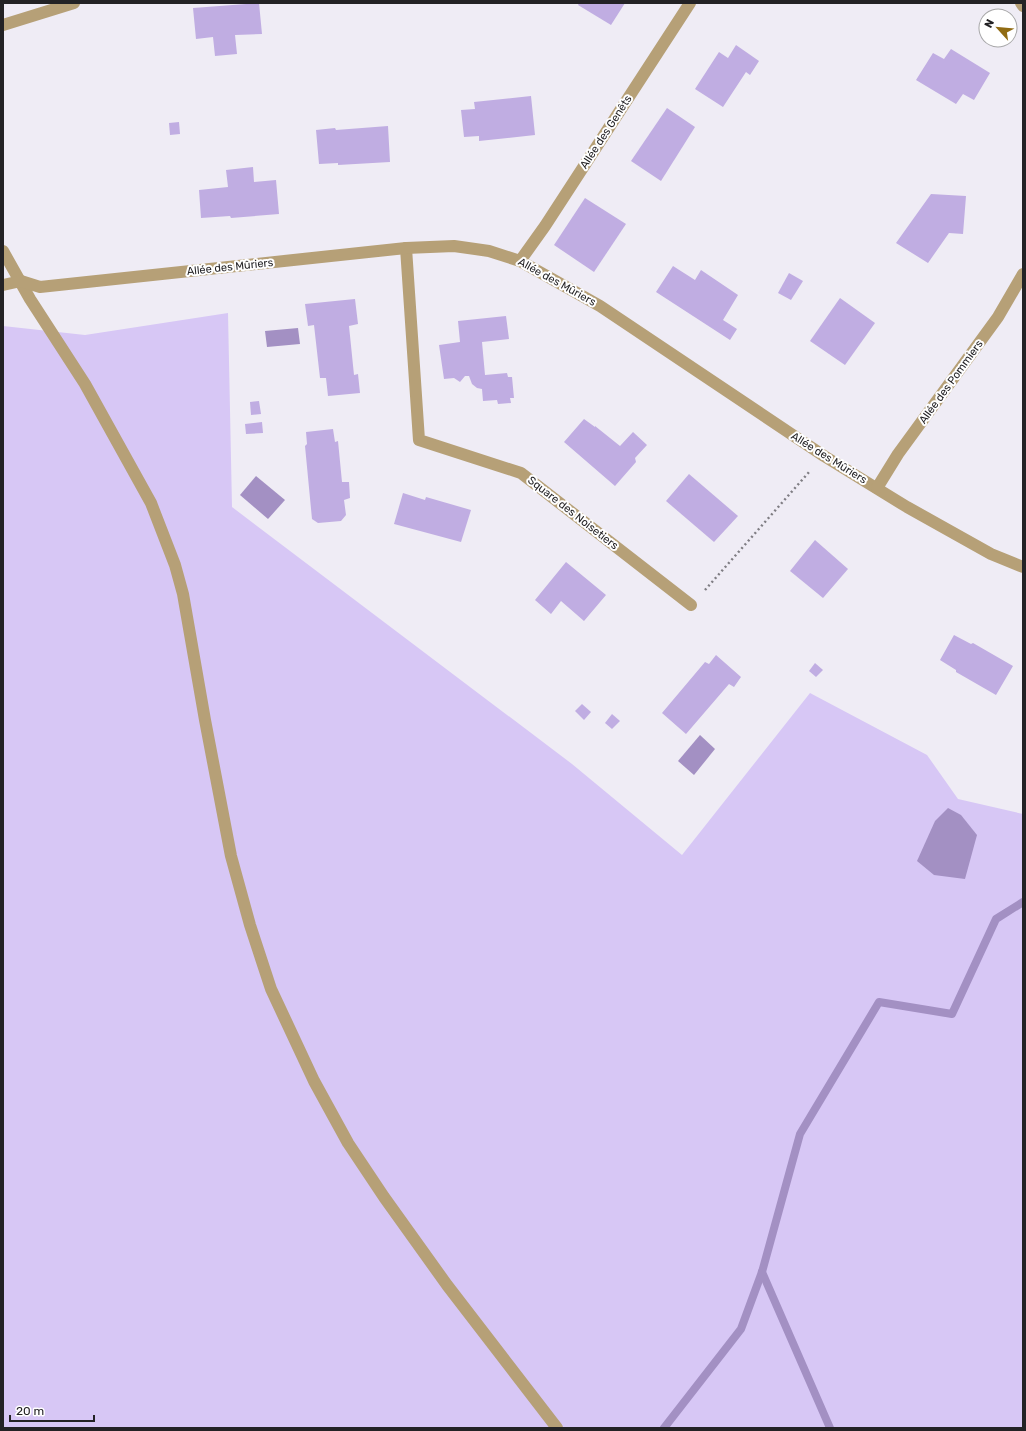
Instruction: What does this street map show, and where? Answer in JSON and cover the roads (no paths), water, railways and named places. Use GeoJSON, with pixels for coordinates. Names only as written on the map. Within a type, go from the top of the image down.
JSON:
{"type":"FeatureCollection","features":[{"type":"Feature","properties":{"kind":"street"},"geometry":{"type":"LineString","coordinates":[[3,25],[74,3]]}},
{"type":"Feature","properties":{"kind":"street","name":"Allée des Genêts"},"geometry":{"type":"LineString","coordinates":[[520,261],[545,226],[690,3]]}},
{"type":"Feature","properties":{"kind":"street","name":"Allée des Mûriers"},"geometry":{"type":"LineString","coordinates":[[21,281],[40,287],[406,248],[454,246],[489,251],[520,261],[600,306],[824,456],[907,507],[991,554],[1023,567]]}},
{"type":"Feature","properties":{"kind":"street","name":"Square des Noisetiers"},"geometry":{"type":"LineString","coordinates":[[406,248],[419,440],[521,473],[691,605]]}},
{"type":"Feature","properties":{"kind":"street"},"geometry":{"type":"LineString","coordinates":[[3,252],[30,299],[85,384],[152,503],[175,565],[183,594],[231,856],[250,925],[271,989],[314,1081],[348,1143],[384,1197],[447,1285],[558,1428]]}},
{"type":"Feature","properties":{"kind":"street","name":"Allée des Pommiers"},"geometry":{"type":"LineString","coordinates":[[877,488],[898,454],[998,317],[1023,274]]}},
{"type":"Feature","properties":{"kind":"street"},"geometry":{"type":"LineString","coordinates":[[3,285],[21,281]]}},
{"type":"Feature","properties":{"kind":"waterway"},"geometry":{"type":"LineString","coordinates":[[664,1428],[741,1329],[762,1272],[800,1134],[879,1002],[952,1014],[996,919],[1023,902]]}},
{"type":"Feature","properties":{"kind":"waterway"},"geometry":{"type":"LineString","coordinates":[[762,1272],[830,1428]]}}]}
